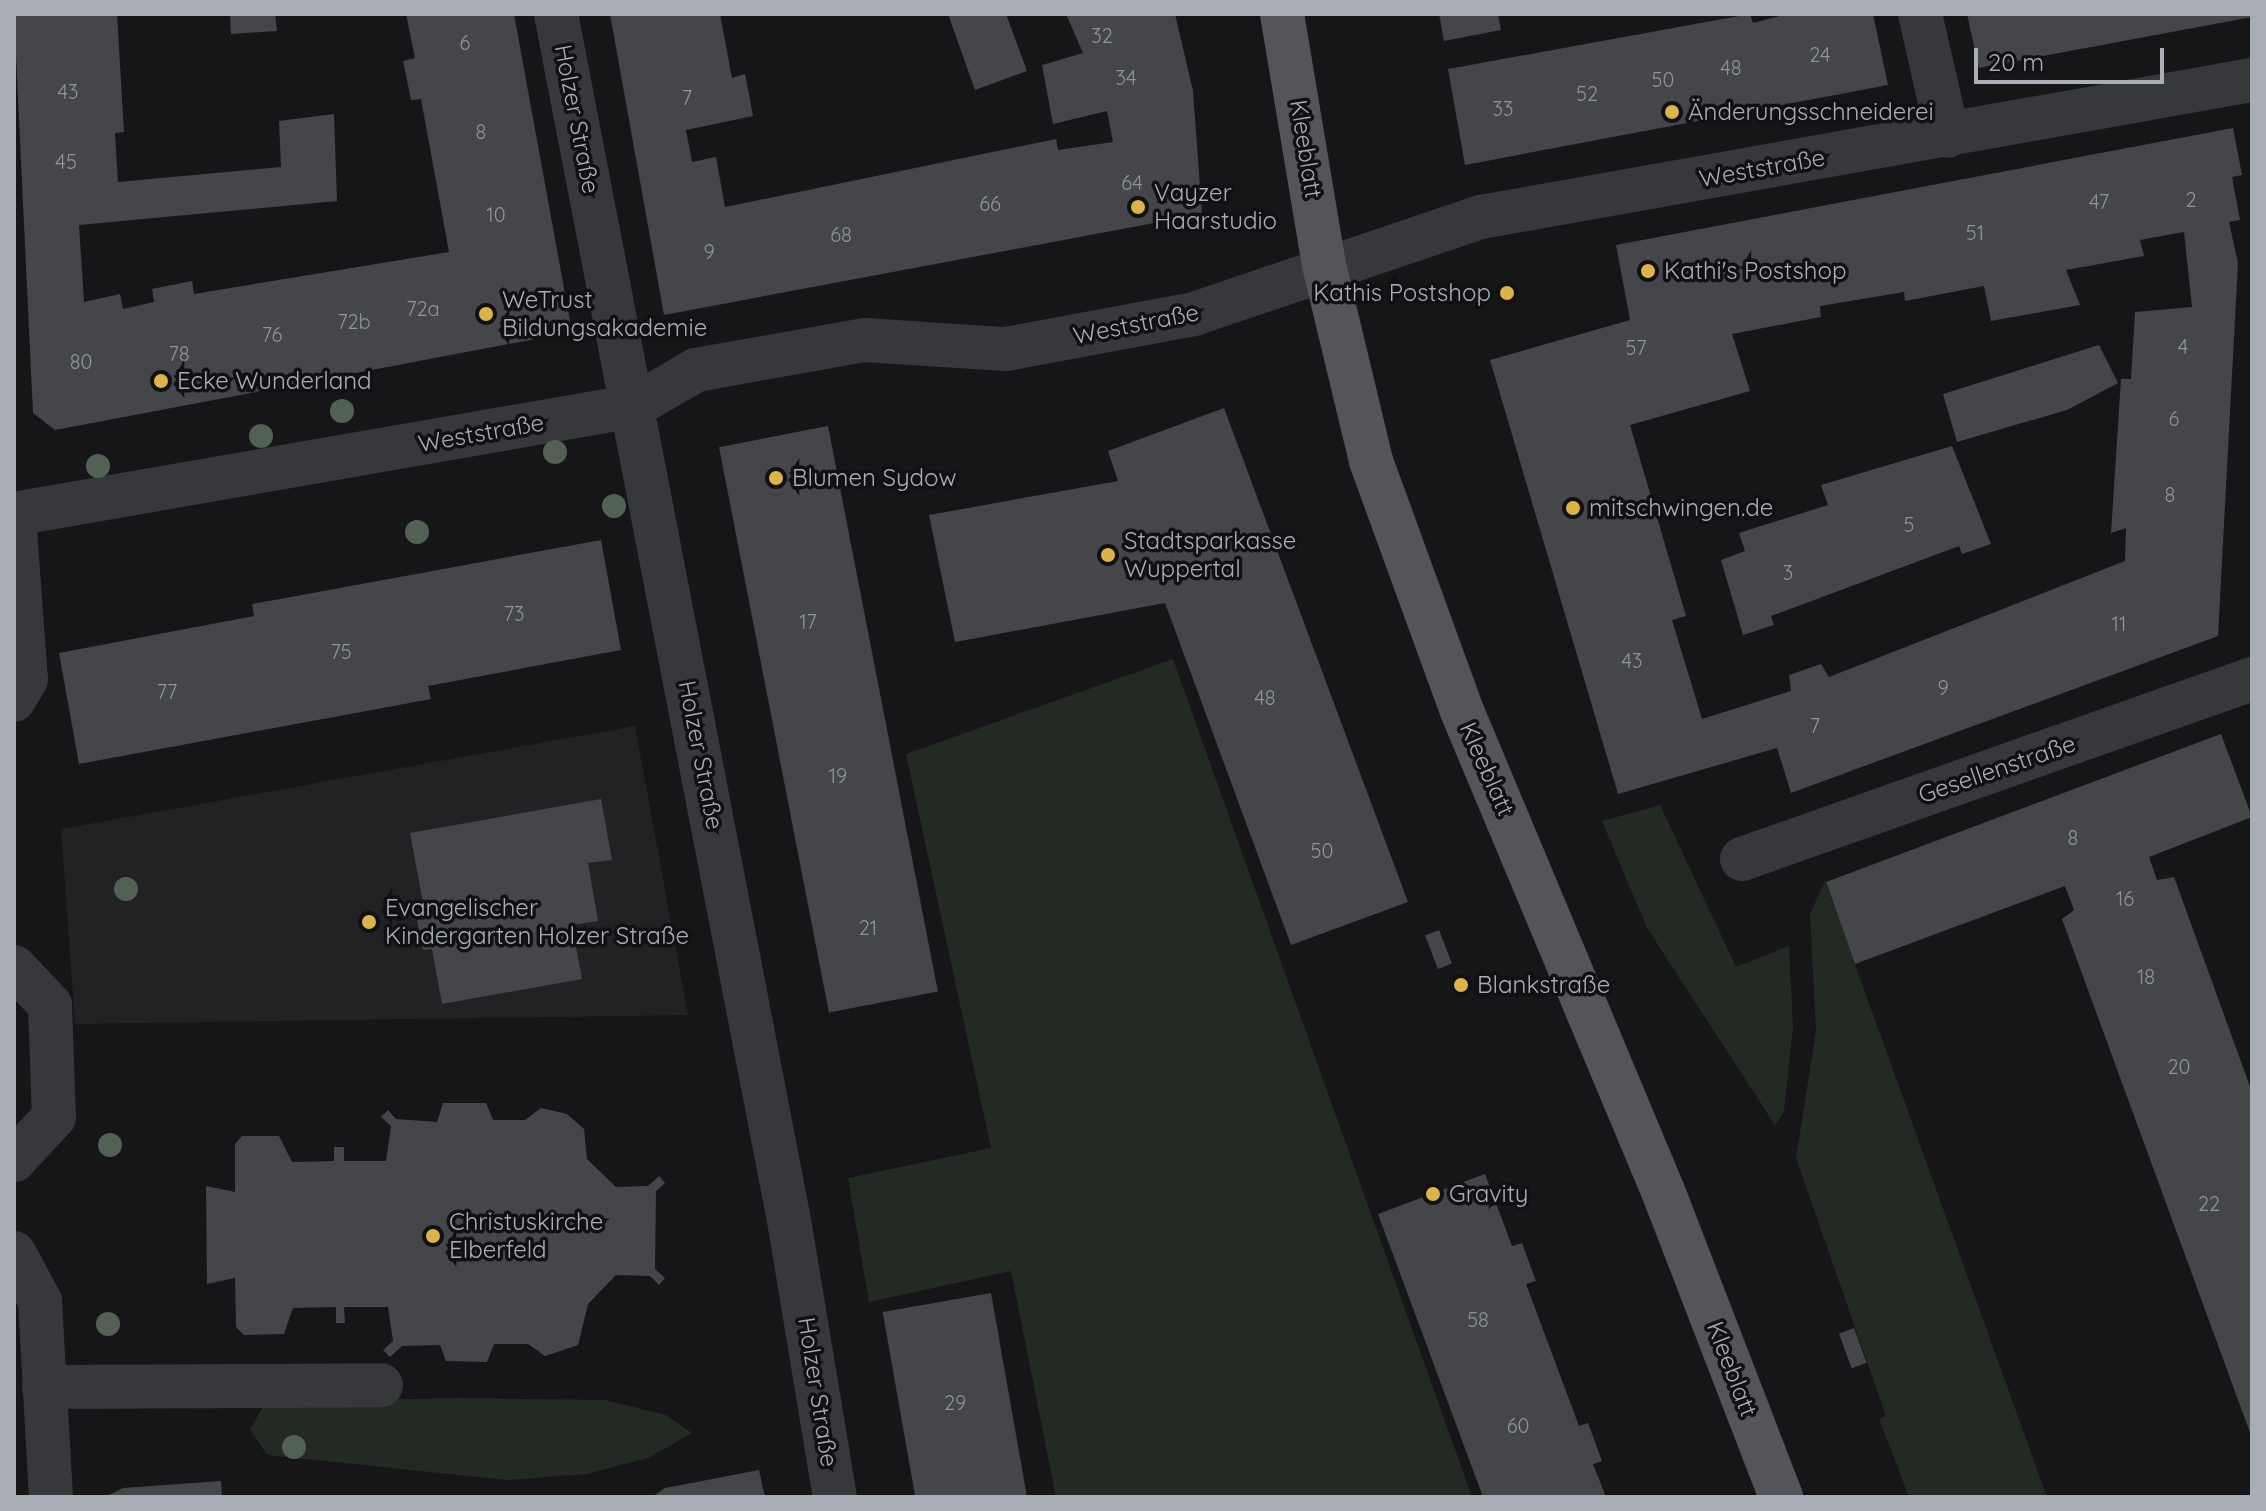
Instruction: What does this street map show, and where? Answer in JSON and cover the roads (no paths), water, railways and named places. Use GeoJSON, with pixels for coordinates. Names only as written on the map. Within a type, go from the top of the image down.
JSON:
{"type":"FeatureCollection","features":[{"type":"Feature","properties":{"kind":"main road","name":"Kleeblatt"},"geometry":{"type":"LineString","coordinates":[[1282,14],[1324,265],[1371,461],[1462,711],[1663,1191],[1781,1497]]}},
{"type":"Feature","properties":{"kind":"street","name":"Holzer Straße"},"geometry":{"type":"LineString","coordinates":[[556,14],[634,406],[835,1497]]}},
{"type":"Feature","properties":{"kind":"street"},"geometry":{"type":"LineString","coordinates":[[1920,14],[1948,136]]}},
{"type":"Feature","properties":{"kind":"street","name":"Weststraße"},"geometry":{"type":"LineString","coordinates":[[14,515],[634,406],[696,370],[865,340],[1006,349],[1194,314],[1324,265],[1481,217],[2252,80]]}},
{"type":"Feature","properties":{"kind":"street"},"geometry":{"type":"LineString","coordinates":[[14,515],[26,679],[14,700]]}},
{"type":"Feature","properties":{"kind":"street","name":"Gesellenstraße"},"geometry":{"type":"LineString","coordinates":[[1742,859],[2252,679]]}},
{"type":"Feature","properties":{"kind":"street"},"geometry":{"type":"LineString","coordinates":[[14,967],[50,1005],[54,1117],[14,1160]]}},
{"type":"Feature","properties":{"kind":"street"},"geometry":{"type":"LineString","coordinates":[[14,1253],[40,1301],[51,1497]]}},
{"type":"Feature","properties":{"kind":"street"},"geometry":{"type":"LineString","coordinates":[[44,1387],[381,1385]]}},
{"type":"Feature","properties":{"kind":"place","name":"Änderungsschneiderei"},"geometry":{"type":"Point","coordinates":[1672,112]}},
{"type":"Feature","properties":{"kind":"place","name":"Vayzer Haarstudio"},"geometry":{"type":"Point","coordinates":[1138,207]}},
{"type":"Feature","properties":{"kind":"place","name":"Kathi's Postshop"},"geometry":{"type":"Point","coordinates":[1648,271]}},
{"type":"Feature","properties":{"kind":"place","name":"Kathis Postshop"},"geometry":{"type":"Point","coordinates":[1507,293]}},
{"type":"Feature","properties":{"kind":"place","name":"WeTrust Bildungsakademie"},"geometry":{"type":"Point","coordinates":[486,314]}},
{"type":"Feature","properties":{"kind":"place","name":"Ecke Wunderland"},"geometry":{"type":"Point","coordinates":[161,381]}},
{"type":"Feature","properties":{"kind":"place","name":"Blumen Sydow"},"geometry":{"type":"Point","coordinates":[776,478]}},
{"type":"Feature","properties":{"kind":"place","name":"mitschwingen.de"},"geometry":{"type":"Point","coordinates":[1573,508]}},
{"type":"Feature","properties":{"kind":"place","name":"Stadtsparkasse Wuppertal"},"geometry":{"type":"Point","coordinates":[1108,555]}},
{"type":"Feature","properties":{"kind":"place","name":"Evangelischer Kindergarten Holzer Straße"},"geometry":{"type":"Point","coordinates":[369,922]}},
{"type":"Feature","properties":{"kind":"place","name":"Blankstraße"},"geometry":{"type":"Point","coordinates":[1461,985]}},
{"type":"Feature","properties":{"kind":"place","name":"Gravity"},"geometry":{"type":"Point","coordinates":[1433,1194]}},
{"type":"Feature","properties":{"kind":"place","name":"Christuskirche Elberfeld"},"geometry":{"type":"Point","coordinates":[433,1236]}}]}
